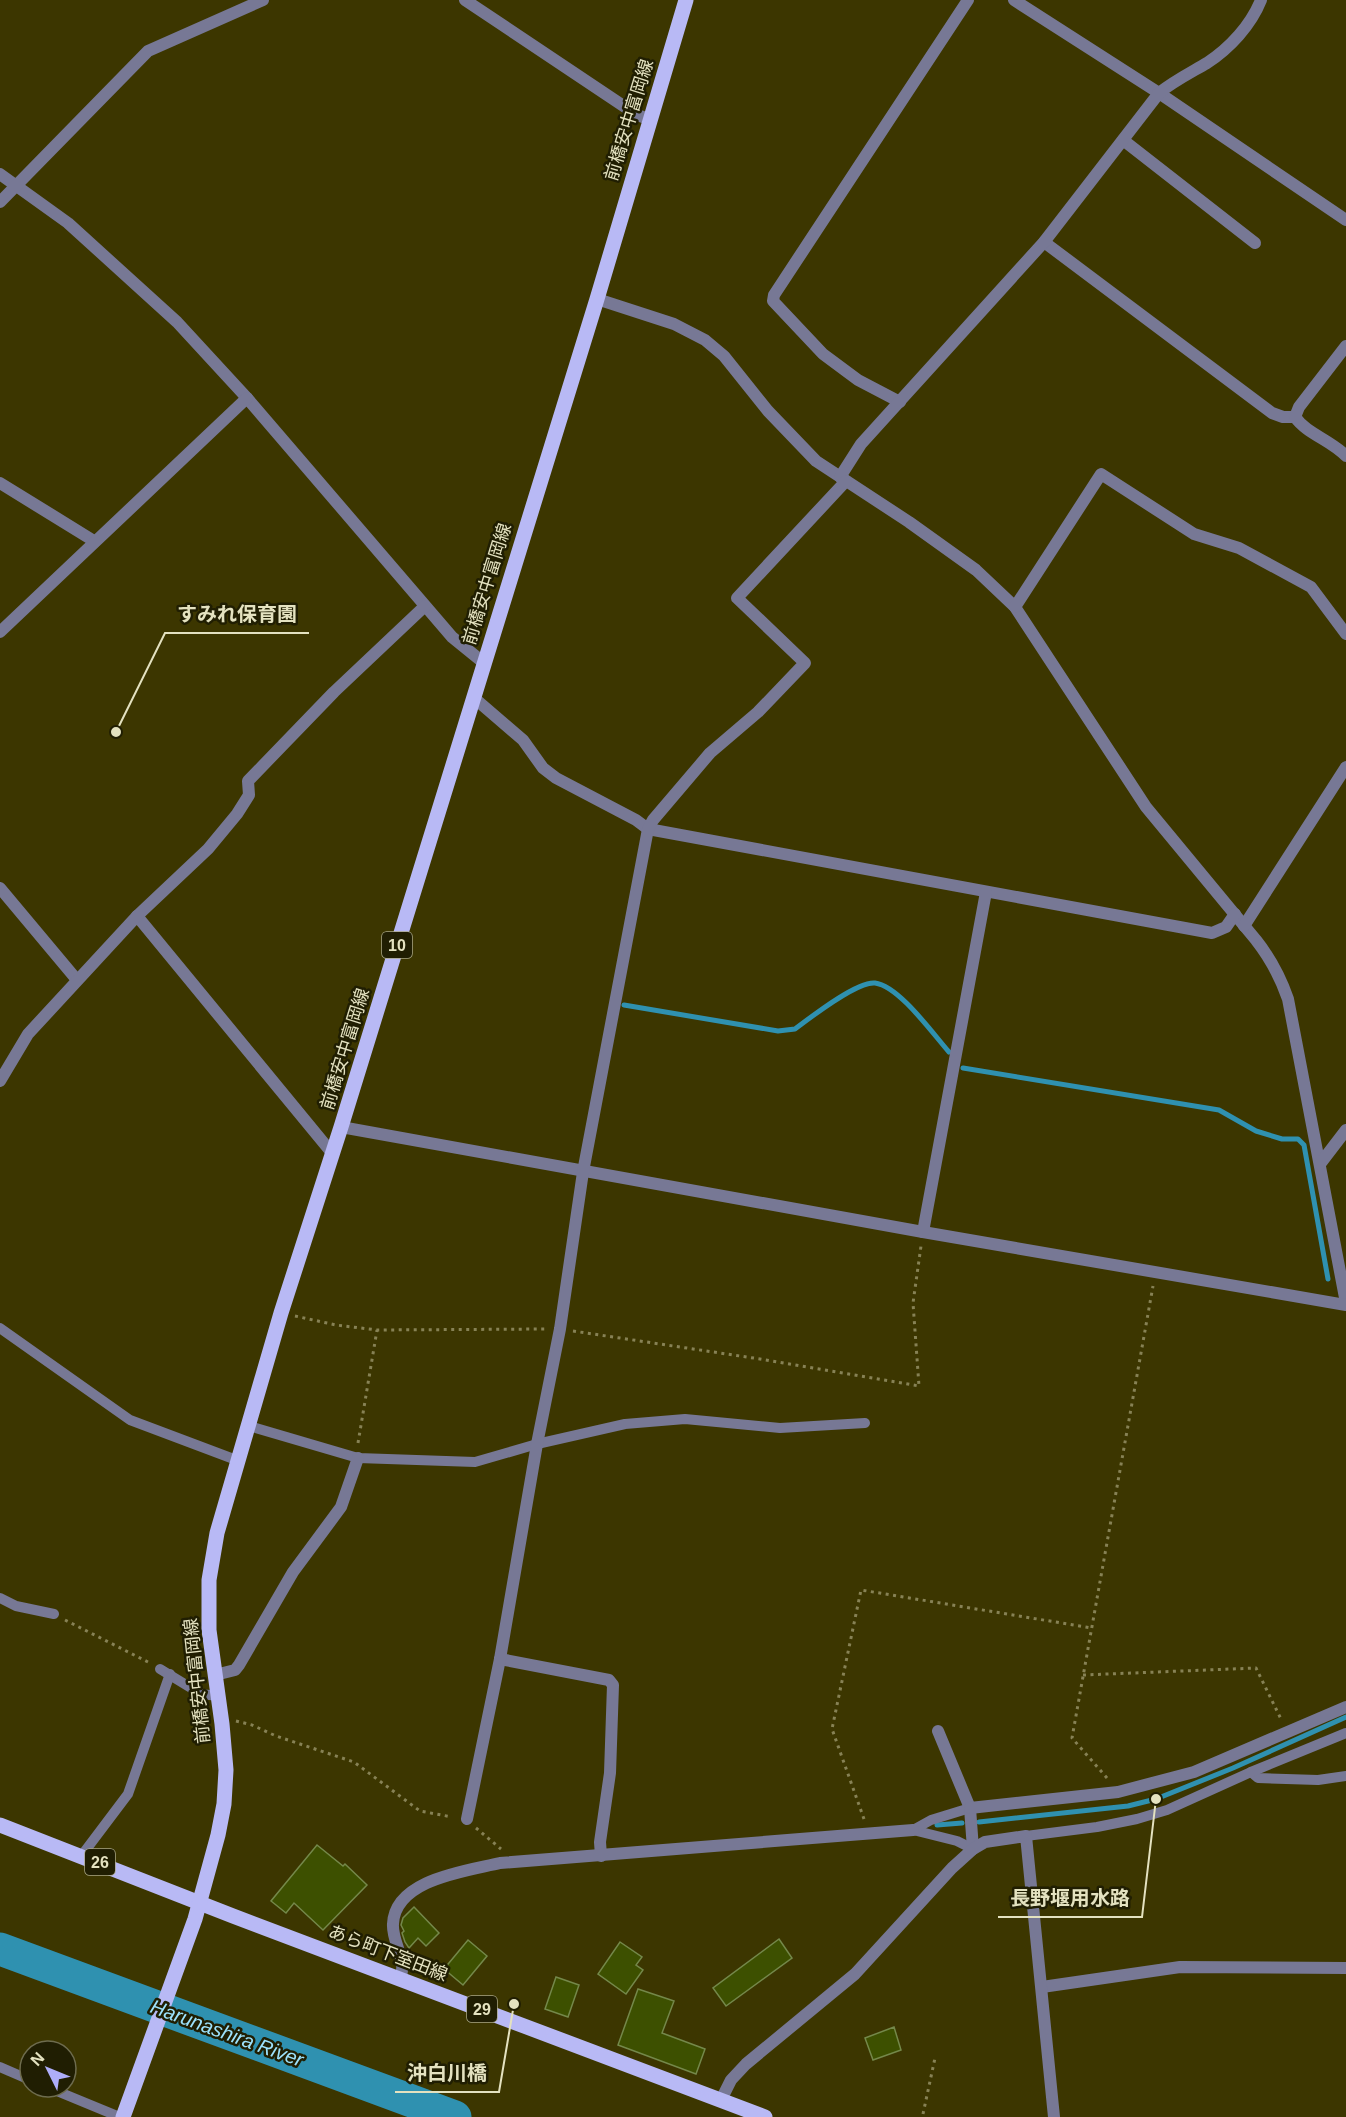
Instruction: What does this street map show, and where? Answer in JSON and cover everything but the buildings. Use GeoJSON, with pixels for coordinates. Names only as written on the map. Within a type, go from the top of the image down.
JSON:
{"type":"FeatureCollection","features":[{"type":"Feature","properties":{"kind":"main road","name":"前橋安中富岡線"},"geometry":{"type":"LineString","coordinates":[[123,2115],[195,1919],[224,1804],[226,1770],[209,1630],[209,1580],[217,1533],[281,1313],[341,1127],[597,299],[686,0]]}},
{"type":"Feature","properties":{"kind":"main road","name":"26"},"geometry":{"type":"LineString","coordinates":[[0,1825],[199,1902]]}},
{"type":"Feature","properties":{"kind":"main road","name":"あら町下室田線"},"geometry":{"type":"LineString","coordinates":[[199,1902],[765,2117]]}},
{"type":"Feature","properties":{"kind":"street"},"geometry":{"type":"LineString","coordinates":[[0,202],[148,51],[263,0]]}},
{"type":"Feature","properties":{"kind":"street"},"geometry":{"type":"LineString","coordinates":[[465,0],[637,115],[649,119]]}},
{"type":"Feature","properties":{"kind":"street"},"geometry":{"type":"LineString","coordinates":[[900,402],[858,380],[822,354],[773,301],[774,296],[968,0]]}},
{"type":"Feature","properties":{"kind":"street"},"geometry":{"type":"LineString","coordinates":[[1014,0],[1159,93],[1346,220]]}},
{"type":"Feature","properties":{"kind":"street"},"geometry":{"type":"LineString","coordinates":[[467,1819],[500,1659],[537,1444],[560,1329],[583,1172],[648,829],[653,820],[710,753],[758,712],[804,663],[737,598],[843,479],[861,444],[1044,242],[1159,93],[1227,47],[1243,31],[1256,13],[1261,0]]}},
{"type":"Feature","properties":{"kind":"street"},"geometry":{"type":"LineString","coordinates":[[1123,140],[1256,243]]}},
{"type":"Feature","properties":{"kind":"street"},"geometry":{"type":"LineString","coordinates":[[0,174],[68,223],[177,322],[247,398],[452,637],[484,663]]}},
{"type":"Feature","properties":{"kind":"street"},"geometry":{"type":"LineString","coordinates":[[1044,242],[1272,413],[1282,417],[1295,417]]}},
{"type":"Feature","properties":{"kind":"street"},"geometry":{"type":"LineString","coordinates":[[341,1127],[923,1233],[1346,1304],[1288,999],[1280,976],[1270,958],[1146,807],[1015,607],[976,570],[909,522],[816,461],[768,411],[724,356],[705,340],[674,324],[597,299]]}},
{"type":"Feature","properties":{"kind":"street"},"geometry":{"type":"LineString","coordinates":[[1295,417],[1299,407],[1346,346]]}},
{"type":"Feature","properties":{"kind":"street"},"geometry":{"type":"LineString","coordinates":[[0,632],[247,398]]}},
{"type":"Feature","properties":{"kind":"street"},"geometry":{"type":"LineString","coordinates":[[1295,417],[1300,424],[1346,456]]}},
{"type":"Feature","properties":{"kind":"street"},"geometry":{"type":"LineString","coordinates":[[1015,607],[1101,474],[1194,534],[1239,548],[1311,586],[1346,634]]}},
{"type":"Feature","properties":{"kind":"street"},"geometry":{"type":"LineString","coordinates":[[0,483],[94,541]]}},
{"type":"Feature","properties":{"kind":"street"},"geometry":{"type":"LineString","coordinates":[[0,1082],[28,1034],[137,916],[208,849],[230,823],[249,795],[248,781],[334,692],[425,606]]}},
{"type":"Feature","properties":{"kind":"street"},"geometry":{"type":"LineString","coordinates":[[473,697],[523,740],[543,768],[556,778],[636,820],[648,829],[1212,933],[1226,927],[1235,914]]}},
{"type":"Feature","properties":{"kind":"street"},"geometry":{"type":"LineString","coordinates":[[1244,926],[1346,767]]}},
{"type":"Feature","properties":{"kind":"street"},"geometry":{"type":"LineString","coordinates":[[0,888],[77,980]]}},
{"type":"Feature","properties":{"kind":"street"},"geometry":{"type":"LineString","coordinates":[[923,1233],[986,892]]}},
{"type":"Feature","properties":{"kind":"street"},"geometry":{"type":"LineString","coordinates":[[137,916],[332,1153]]}},
{"type":"Feature","properties":{"kind":"street"},"geometry":{"type":"LineString","coordinates":[[1320,1164],[1346,1130]]}},
{"type":"Feature","properties":{"kind":"street"},"geometry":{"type":"LineString","coordinates":[[215,1675],[235,1670],[239,1665],[293,1572],[341,1507],[358,1458]]}},
{"type":"Feature","properties":{"kind":"street"},"geometry":{"type":"LineString","coordinates":[[500,1659],[609,1680],[613,1685],[610,1773],[600,1842],[601,1856]]}},
{"type":"Feature","properties":{"kind":"street"},"geometry":{"type":"LineString","coordinates":[[970,1808],[1118,1792],[1194,1772],[1346,1707]]}},
{"type":"Feature","properties":{"kind":"street"},"geometry":{"type":"LineString","coordinates":[[938,1731],[970,1808],[973,1849]]}},
{"type":"Feature","properties":{"kind":"street"},"geometry":{"type":"LineString","coordinates":[[401,1979],[402,1964],[393,1923],[398,1906],[409,1894],[426,1882],[500,1863],[913,1830]]}},
{"type":"Feature","properties":{"kind":"street"},"geometry":{"type":"LineString","coordinates":[[721,2100],[731,2080],[746,2064],[855,1974],[973,1849],[985,1842],[1026,1836],[1054,2117]]}},
{"type":"Feature","properties":{"kind":"street"},"geometry":{"type":"LineString","coordinates":[[1042,1987],[1180,1966],[1346,1968]]}},
{"type":"Feature","properties":{"kind":"lane"},"geometry":{"type":"LineString","coordinates":[[0,1328],[130,1420],[239,1461]]}},
{"type":"Feature","properties":{"kind":"lane"},"geometry":{"type":"LineString","coordinates":[[249,1426],[358,1458],[475,1462],[537,1444],[625,1424],[685,1419],[780,1428],[865,1423]]}},
{"type":"Feature","properties":{"kind":"lane"},"geometry":{"type":"LineString","coordinates":[[0,1598],[16,1606],[54,1614]]}},
{"type":"Feature","properties":{"kind":"lane"},"geometry":{"type":"LineString","coordinates":[[82,1855],[128,1794],[165,1671],[201,1694],[218,1696]]}},
{"type":"Feature","properties":{"kind":"lane"},"geometry":{"type":"LineString","coordinates":[[1026,1836],[1056,1834],[1137,1819],[1167,1810],[1346,1733]]}},
{"type":"Feature","properties":{"kind":"lane"},"geometry":{"type":"LineString","coordinates":[[1251,1772],[1258,1778],[1318,1780],[1346,1776]]}},
{"type":"Feature","properties":{"kind":"lane"},"geometry":{"type":"LineString","coordinates":[[913,1830],[931,1820],[970,1808]]}},
{"type":"Feature","properties":{"kind":"lane"},"geometry":{"type":"LineString","coordinates":[[913,1830],[957,1841],[973,1849]]}},
{"type":"Feature","properties":{"kind":"lane"},"geometry":{"type":"LineString","coordinates":[[0,2067],[18,2075]]}},
{"type":"Feature","properties":{"kind":"lane"},"geometry":{"type":"LineString","coordinates":[[78,2098],[123,2115]]}},
{"type":"Feature","properties":{"kind":"path"},"geometry":{"type":"LineString","coordinates":[[281,1313],[336,1325],[378,1330],[560,1329],[919,1386],[913,1303],[923,1233]]}},
{"type":"Feature","properties":{"kind":"path"},"geometry":{"type":"LineString","coordinates":[[1118,1792],[1072,1738],[1155,1272]]}},
{"type":"Feature","properties":{"kind":"path"},"geometry":{"type":"LineString","coordinates":[[358,1458],[356,1452],[378,1330]]}},
{"type":"Feature","properties":{"kind":"path"},"geometry":{"type":"LineString","coordinates":[[868,1834],[832,1729],[861,1590],[1092,1628]]}},
{"type":"Feature","properties":{"kind":"path"},"geometry":{"type":"LineString","coordinates":[[54,1614],[165,1671]]}},
{"type":"Feature","properties":{"kind":"path"},"geometry":{"type":"LineString","coordinates":[[1083,1675],[1256,1668],[1288,1733]]}},
{"type":"Feature","properties":{"kind":"path"},"geometry":{"type":"LineString","coordinates":[[234,1721],[252,1725],[276,1736],[354,1762],[420,1811],[467,1819],[516,1862]]}},
{"type":"Feature","properties":{"kind":"path"},"geometry":{"type":"LineString","coordinates":[[923,2114],[935,2058]]}},
{"type":"Feature","properties":{"kind":"waterway"},"geometry":{"type":"LineString","coordinates":[[624,1005],[778,1031],[795,1029],[846,994],[867,984],[875,983],[884,986],[905,1001],[949,1052]]}},
{"type":"Feature","properties":{"kind":"waterway"},"geometry":{"type":"LineString","coordinates":[[963,1068],[1219,1110],[1256,1131],[1282,1139],[1298,1139],[1304,1145],[1328,1279]]}},
{"type":"Feature","properties":{"kind":"waterway"},"geometry":{"type":"LineString","coordinates":[[979,1822],[1128,1806],[1156,1799],[1233,1768],[1346,1717]]}},
{"type":"Feature","properties":{"kind":"waterway"},"geometry":{"type":"LineString","coordinates":[[937,1825],[962,1823]]}},
{"type":"Feature","properties":{"kind":"waterway","name":"Harunashira River"},"geometry":{"type":"LineString","coordinates":[[0,1949],[455,2117]]}},
{"type":"Feature","properties":{"kind":"place","name":"すみれ保育園"},"geometry":{"type":"Point","coordinates":[116,732]}},
{"type":"Feature","properties":{"kind":"place","name":"長野堰用水路"},"geometry":{"type":"Point","coordinates":[1156,1799]}},
{"type":"Feature","properties":{"kind":"place","name":"沖白川橋"},"geometry":{"type":"Point","coordinates":[514,2004]}}]}
